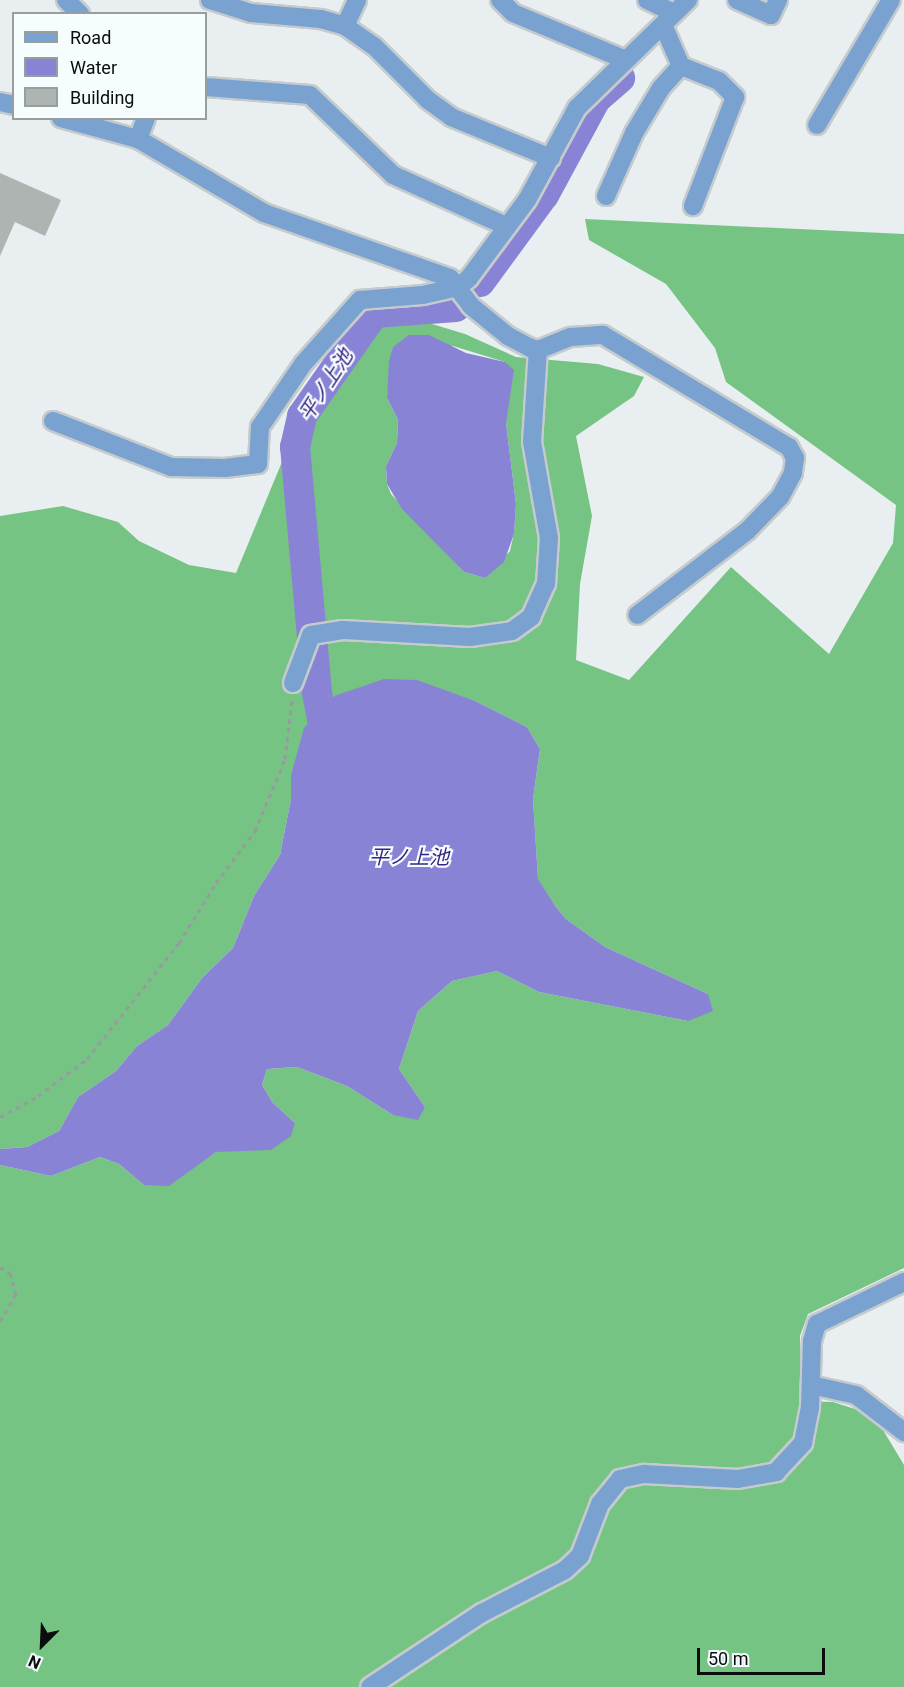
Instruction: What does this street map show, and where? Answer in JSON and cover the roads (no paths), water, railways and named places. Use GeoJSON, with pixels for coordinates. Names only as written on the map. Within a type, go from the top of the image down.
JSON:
{"type":"FeatureCollection","features":[{"type":"Feature","properties":{"kind":"street"},"geometry":{"type":"LineString","coordinates":[[66,0],[78,12]]}},
{"type":"Feature","properties":{"kind":"street"},"geometry":{"type":"LineString","coordinates":[[210,0],[251,14],[321,19],[345,27],[374,46],[428,100],[452,117],[551,158]]}},
{"type":"Feature","properties":{"kind":"street"},"geometry":{"type":"LineString","coordinates":[[345,27],[357,0]]}},
{"type":"Feature","properties":{"kind":"street"},"geometry":{"type":"LineString","coordinates":[[500,0],[513,13],[626,60]]}},
{"type":"Feature","properties":{"kind":"street"},"geometry":{"type":"LineString","coordinates":[[606,196],[634,133],[677,57],[669,19],[646,0]]}},
{"type":"Feature","properties":{"kind":"street"},"geometry":{"type":"LineString","coordinates":[[53,421],[171,467],[225,468],[258,464],[260,427],[303,364],[360,300],[423,296],[458,287],[527,200],[577,108],[688,0]]}},
{"type":"Feature","properties":{"kind":"street"},"geometry":{"type":"LineString","coordinates":[[738,1],[771,15],[778,0]]}},
{"type":"Feature","properties":{"kind":"street"},"geometry":{"type":"LineString","coordinates":[[817,125],[891,0]]}},
{"type":"Feature","properties":{"kind":"street"},"geometry":{"type":"LineString","coordinates":[[677,57],[719,81],[735,97],[693,206]]}},
{"type":"Feature","properties":{"kind":"street"},"geometry":{"type":"LineString","coordinates":[[207,87],[310,96],[393,175],[506,226]]}},
{"type":"Feature","properties":{"kind":"street"},"geometry":{"type":"LineString","coordinates":[[68,120],[138,140],[264,213],[450,278],[471,306],[508,336],[538,350],[571,337],[603,335],[789,447],[795,458],[793,473],[780,497],[747,531],[637,615]]}},
{"type":"Feature","properties":{"kind":"street"},"geometry":{"type":"LineString","coordinates":[[138,140],[145,120]]}},
{"type":"Feature","properties":{"kind":"street"},"geometry":{"type":"LineString","coordinates":[[293,683],[311,635],[343,630],[481,636],[512,631],[531,617],[546,584],[549,538],[532,442],[538,350]]}},
{"type":"Feature","properties":{"kind":"street"},"geometry":{"type":"LineString","coordinates":[[370,1687],[482,1613],[565,1570],[580,1556],[600,1504],[620,1479],[644,1474],[738,1479],[776,1472],[791,1460],[803,1443],[811,1385],[812,1341],[818,1324],[904,1282]]}},
{"type":"Feature","properties":{"kind":"street"},"geometry":{"type":"LineString","coordinates":[[811,1385],[856,1395],[904,1432]]}},
{"type":"Feature","properties":{"kind":"water"},"geometry":{"type":"Polygon","coordinates":[[[409,335],[429,335],[466,353],[505,362],[514,370],[506,423],[516,504],[514,534],[504,562],[485,578],[464,572],[402,509],[387,484],[386,466],[397,443],[398,420],[387,398],[389,361],[393,347],[409,335]]]}},
{"type":"Feature","properties":{"kind":"water","name":"平ノ上池"},"geometry":{"type":"Polygon","coordinates":[[[384,679],[417,680],[475,701],[527,727],[540,749],[533,799],[538,879],[556,907],[566,919],[605,947],[708,994],[713,1011],[688,1021],[539,992],[497,971],[452,981],[418,1011],[399,1069],[425,1107],[418,1120],[393,1115],[347,1086],[297,1067],[267,1069],[262,1085],[273,1103],[295,1123],[291,1136],[271,1150],[216,1152],[169,1186],[144,1185],[119,1164],[100,1157],[51,1176],[0,1165],[0,1149],[27,1147],[59,1131],[78,1097],[116,1071],[137,1046],[168,1025],[202,978],[233,948],[254,896],[280,855],[291,799],[291,775],[304,728],[334,696],[384,679]]]}},
{"type":"Feature","properties":{"kind":"waterway","name":"平ノ上池"},"geometry":{"type":"LineString","coordinates":[[480,282],[544,195],[596,99],[620,78]]}},
{"type":"Feature","properties":{"kind":"waterway","name":"平ノ上池"},"geometry":{"type":"LineString","coordinates":[[328,751],[317,693],[295,447],[302,416],[374,313],[456,307]]}}]}
